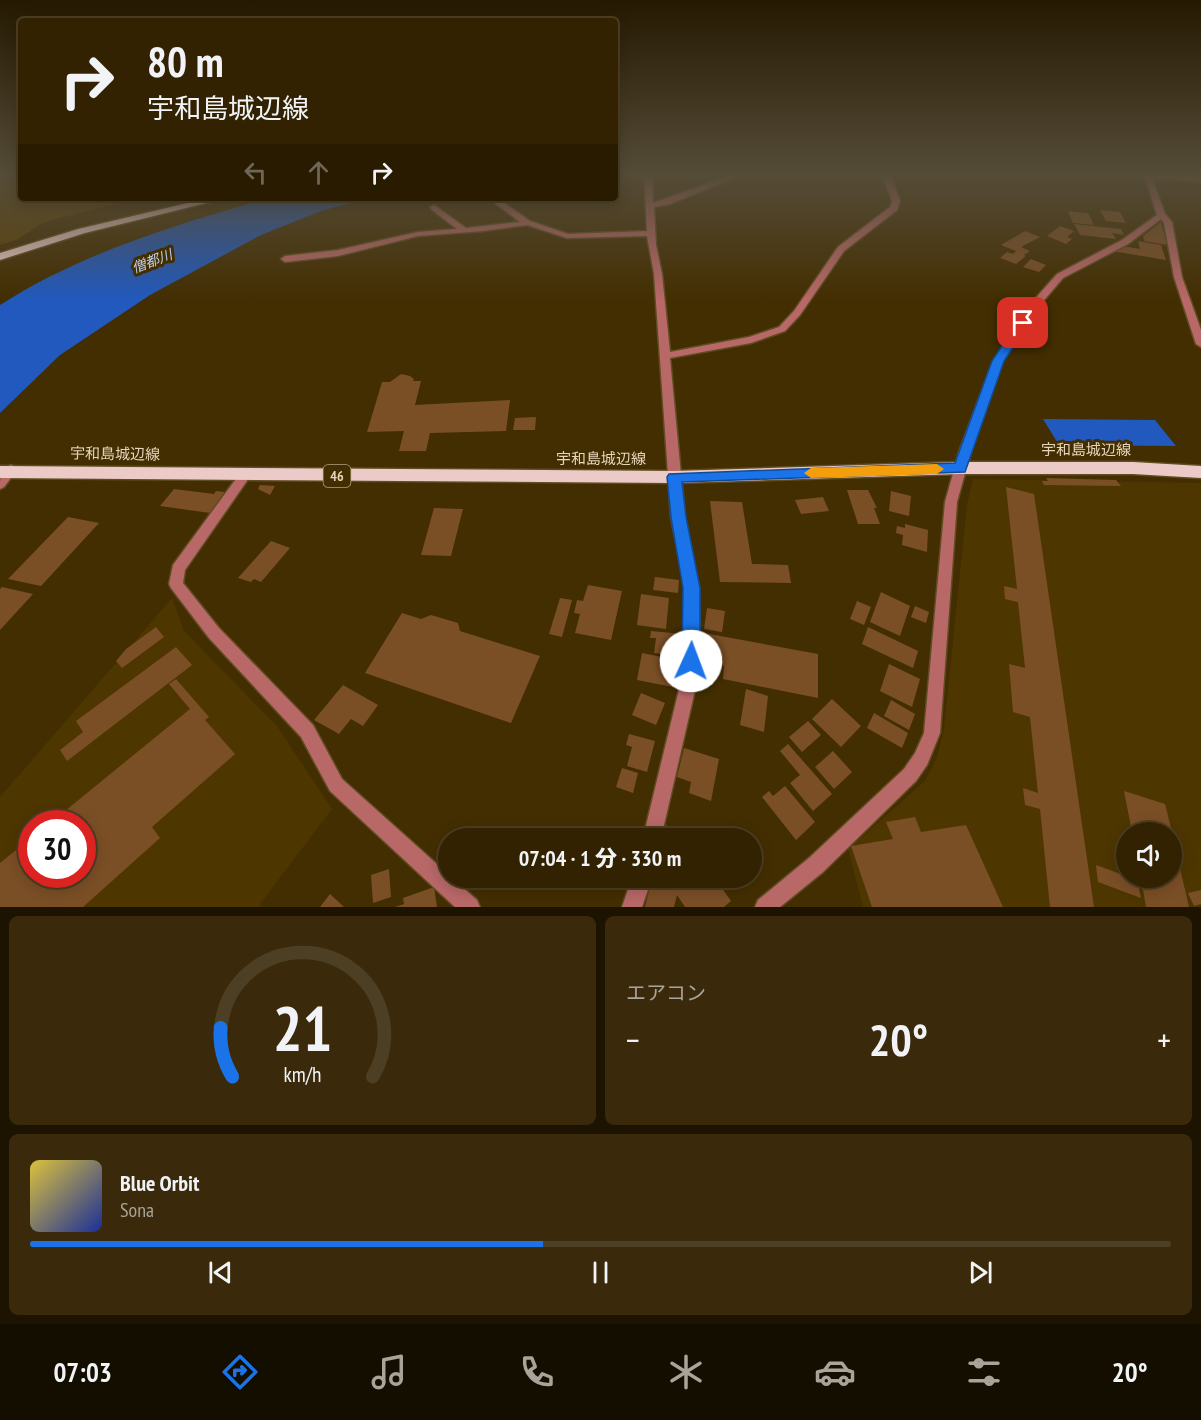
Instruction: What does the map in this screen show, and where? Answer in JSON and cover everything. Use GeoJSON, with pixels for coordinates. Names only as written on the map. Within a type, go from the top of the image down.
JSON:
{"type":"FeatureCollection","features":[{"type":"Feature","properties":{"kind":"main road"},"geometry":{"type":"LineString","coordinates":[[0,257],[95,227],[142,216]]}},
{"type":"Feature","properties":{"kind":"main road","name":"宇和島城辺線"},"geometry":{"type":"LineString","coordinates":[[5,471],[245,475],[674,477],[960,468],[1133,468],[1201,472]]}},
{"type":"Feature","properties":{"kind":"street"},"geometry":{"type":"LineString","coordinates":[[446,216],[464,230]]}},
{"type":"Feature","properties":{"kind":"street"},"geometry":{"type":"LineString","coordinates":[[518,216],[527,223],[567,236],[651,232]]}},
{"type":"Feature","properties":{"kind":"street"},"geometry":{"type":"LineString","coordinates":[[650,216],[658,274],[678,517],[692,588],[690,677],[654,828]]}},
{"type":"Feature","properties":{"kind":"street"},"geometry":{"type":"LineString","coordinates":[[665,356],[751,340],[782,329],[797,313],[842,249],[883,216]]}},
{"type":"Feature","properties":{"kind":"street"},"geometry":{"type":"LineString","coordinates":[[765,907],[816,865],[901,784],[921,759],[932,733],[951,502],[960,468],[998,361],[1049,286],[1060,276],[1125,242],[1153,224],[1160,216]]}},
{"type":"Feature","properties":{"kind":"street"},"geometry":{"type":"LineString","coordinates":[[1162,216],[1168,222],[1178,277],[1201,344]]}},
{"type":"Feature","properties":{"kind":"street"},"geometry":{"type":"LineString","coordinates":[[285,259],[338,253],[418,234],[527,223]]}},
{"type":"Feature","properties":{"kind":"street"},"geometry":{"type":"LineString","coordinates":[[0,484],[5,471]]}},
{"type":"Feature","properties":{"kind":"street"},"geometry":{"type":"LineString","coordinates":[[245,475],[178,569],[176,584],[214,633],[307,731],[336,785],[471,907]]}},
{"type":"Feature","properties":{"kind":"street"},"geometry":{"type":"LineString","coordinates":[[632,907],[639,888]]}},
{"type":"Feature","properties":{"kind":"shaded area"},"geometry":{"type":"Polygon","coordinates":[[[0,216],[66,216],[44,222],[18,239],[0,245],[0,216]]]}},
{"type":"Feature","properties":{"kind":"shaded area"},"geometry":{"type":"Polygon","coordinates":[[[973,479],[1201,483],[1201,907],[863,907],[848,849],[925,781],[937,757],[944,729],[967,504],[973,479]]]}},
{"type":"Feature","properties":{"kind":"shaded area"},"geometry":{"type":"Polygon","coordinates":[[[172,598],[184,631],[277,726],[332,809],[260,904],[261,907],[0,907],[0,797],[172,598]]]}},
{"type":"Feature","properties":{"kind":"water","name":"僧都川"},"geometry":{"type":"Polygon","coordinates":[[[308,216],[261,235],[150,295],[60,355],[0,413],[0,305],[63,270],[96,255],[200,218],[308,216]]]}},
{"type":"Feature","properties":{"kind":"water"},"geometry":{"type":"Polygon","coordinates":[[[1043,419],[1155,420],[1176,446],[1059,445],[1043,419]]]}},
{"type":"Feature","properties":{"kind":"building"},"geometry":{"type":"Polygon","coordinates":[[[1070,216],[1090,216],[1094,225],[1073,223],[1070,216]]]}},
{"type":"Feature","properties":{"kind":"building"},"geometry":{"type":"Polygon","coordinates":[[[1103,216],[1122,216],[1126,223],[1106,221],[1103,216]]]}},
{"type":"Feature","properties":{"kind":"building"},"geometry":{"type":"Polygon","coordinates":[[[1161,222],[1167,245],[1144,241],[1143,236],[1161,222]]]}},
{"type":"Feature","properties":{"kind":"building"},"geometry":{"type":"Polygon","coordinates":[[[1074,224],[1121,229],[1124,235],[1112,233],[1116,239],[1080,235],[1074,224]]]}},
{"type":"Feature","properties":{"kind":"building"},"geometry":{"type":"Polygon","coordinates":[[[1060,226],[1074,231],[1067,237],[1072,239],[1066,244],[1047,236],[1060,226]]]}},
{"type":"Feature","properties":{"kind":"building"},"geometry":{"type":"Polygon","coordinates":[[[1025,231],[1040,237],[1021,247],[1030,251],[1024,255],[1026,256],[1016,264],[1000,258],[1007,252],[1013,254],[1016,251],[1001,245],[1025,231]]]}},
{"type":"Feature","properties":{"kind":"building"},"geometry":{"type":"Polygon","coordinates":[[[1138,241],[1161,245],[1166,260],[1112,251],[1123,246],[1140,249],[1138,241]]]}},
{"type":"Feature","properties":{"kind":"building"},"geometry":{"type":"Polygon","coordinates":[[[1031,259],[1046,265],[1039,272],[1023,267],[1031,259]]]}},
{"type":"Feature","properties":{"kind":"building"},"geometry":{"type":"Polygon","coordinates":[[[401,374],[410,376],[414,379],[413,381],[421,381],[415,405],[510,400],[506,431],[430,433],[426,451],[399,451],[404,431],[367,432],[382,382],[390,382],[401,374]]]}},
{"type":"Feature","properties":{"kind":"building"},"geometry":{"type":"Polygon","coordinates":[[[536,417],[535,430],[513,430],[515,418],[536,417]]]}},
{"type":"Feature","properties":{"kind":"building"},"geometry":{"type":"Polygon","coordinates":[[[1046,478],[1116,480],[1121,486],[1044,485],[1042,481],[1048,481],[1046,478]]]}},
{"type":"Feature","properties":{"kind":"building"},"geometry":{"type":"Polygon","coordinates":[[[260,485],[275,486],[270,495],[258,489],[260,485]]]}},
{"type":"Feature","properties":{"kind":"building"},"geometry":{"type":"Polygon","coordinates":[[[1006,487],[1034,494],[1094,907],[1050,907],[1040,809],[1025,805],[1023,788],[1038,793],[1030,717],[1013,712],[1009,664],[1025,668],[1018,602],[1005,599],[1004,586],[1017,589],[1006,487]]]}},
{"type":"Feature","properties":{"kind":"building"},"geometry":{"type":"Polygon","coordinates":[[[174,489],[214,494],[216,491],[225,492],[210,513],[160,506],[174,489]]]}},
{"type":"Feature","properties":{"kind":"building"},"geometry":{"type":"Polygon","coordinates":[[[847,490],[868,490],[877,508],[874,508],[880,524],[858,524],[847,490]]]}},
{"type":"Feature","properties":{"kind":"building"},"geometry":{"type":"Polygon","coordinates":[[[891,491],[911,496],[909,516],[889,511],[891,491]]]}},
{"type":"Feature","properties":{"kind":"building"},"geometry":{"type":"Polygon","coordinates":[[[823,497],[829,511],[801,514],[795,500],[823,497]]]}},
{"type":"Feature","properties":{"kind":"building"},"geometry":{"type":"Polygon","coordinates":[[[710,501],[742,502],[752,564],[788,565],[791,583],[720,582],[710,501]]]}},
{"type":"Feature","properties":{"kind":"building"},"geometry":{"type":"Polygon","coordinates":[[[434,508],[463,509],[451,556],[421,555],[434,508]]]}},
{"type":"Feature","properties":{"kind":"building"},"geometry":{"type":"Polygon","coordinates":[[[68,517],[99,523],[41,586],[8,579],[68,517]]]}},
{"type":"Feature","properties":{"kind":"building"},"geometry":{"type":"Polygon","coordinates":[[[905,524],[928,530],[927,552],[902,545],[903,535],[896,533],[897,526],[905,528],[905,524]]]}},
{"type":"Feature","properties":{"kind":"building"},"geometry":{"type":"Polygon","coordinates":[[[271,541],[290,548],[261,582],[238,578],[271,541]]]}},
{"type":"Feature","properties":{"kind":"building"},"geometry":{"type":"Polygon","coordinates":[[[655,577],[679,580],[678,593],[653,590],[655,577]]]}},
{"type":"Feature","properties":{"kind":"building"},"geometry":{"type":"Polygon","coordinates":[[[588,585],[622,591],[611,640],[575,633],[580,614],[574,613],[577,600],[583,601],[588,585]]]}},
{"type":"Feature","properties":{"kind":"building"},"geometry":{"type":"Polygon","coordinates":[[[2,587],[33,594],[0,630],[0,589],[2,587]]]}},
{"type":"Feature","properties":{"kind":"building"},"geometry":{"type":"Polygon","coordinates":[[[881,592],[910,606],[900,636],[870,622],[881,592]]]}},
{"type":"Feature","properties":{"kind":"building"},"geometry":{"type":"Polygon","coordinates":[[[641,594],[669,598],[666,629],[637,625],[641,594]]]}},
{"type":"Feature","properties":{"kind":"building"},"geometry":{"type":"Polygon","coordinates":[[[560,598],[572,600],[562,637],[549,634],[560,598]]]}},
{"type":"Feature","properties":{"kind":"building"},"geometry":{"type":"Polygon","coordinates":[[[857,601],[871,607],[864,625],[850,619],[857,601]]]}},
{"type":"Feature","properties":{"kind":"building"},"geometry":{"type":"Polygon","coordinates":[[[915,606],[929,612],[926,623],[911,617],[915,606]]]}},
{"type":"Feature","properties":{"kind":"building"},"geometry":{"type":"Polygon","coordinates":[[[707,608],[725,611],[722,632],[704,629],[707,608]]]}},
{"type":"Feature","properties":{"kind":"building"},"geometry":{"type":"Polygon","coordinates":[[[402,613],[421,619],[431,615],[458,623],[460,631],[540,656],[511,723],[365,673],[402,613]]]}},
{"type":"Feature","properties":{"kind":"building"},"geometry":{"type":"Polygon","coordinates":[[[156,627],[164,637],[122,668],[116,661],[126,649],[156,627]]]}},
{"type":"Feature","properties":{"kind":"building"},"geometry":{"type":"Polygon","coordinates":[[[868,627],[918,651],[913,668],[862,644],[868,627]]]}},
{"type":"Feature","properties":{"kind":"building"},"geometry":{"type":"Polygon","coordinates":[[[651,631],[682,634],[681,656],[654,653],[656,638],[650,638],[651,631]]]}},
{"type":"Feature","properties":{"kind":"building"},"geometry":{"type":"Polygon","coordinates":[[[704,633],[818,654],[818,698],[723,679],[724,666],[701,661],[704,633]]]}},
{"type":"Feature","properties":{"kind":"building"},"geometry":{"type":"Polygon","coordinates":[[[176,647],[192,665],[67,761],[60,750],[83,732],[76,721],[176,647]]]}},
{"type":"Feature","properties":{"kind":"building"},"geometry":{"type":"Polygon","coordinates":[[[642,653],[677,660],[673,687],[637,680],[642,653]]]}},
{"type":"Feature","properties":{"kind":"building"},"geometry":{"type":"Polygon","coordinates":[[[889,664],[920,679],[912,707],[880,691],[889,664]]]}},
{"type":"Feature","properties":{"kind":"building"},"geometry":{"type":"Polygon","coordinates":[[[176,679],[209,717],[205,720],[235,754],[152,827],[160,838],[83,907],[0,907],[0,863],[18,848],[18,888],[96,888],[96,810],[66,810],[190,709],[169,684],[176,679]]]}},
{"type":"Feature","properties":{"kind":"building"},"geometry":{"type":"Polygon","coordinates":[[[343,685],[378,705],[363,726],[351,719],[339,734],[314,720],[343,685]]]}},
{"type":"Feature","properties":{"kind":"building"},"geometry":{"type":"Polygon","coordinates":[[[746,689],[768,696],[764,732],[740,725],[746,689]]]}},
{"type":"Feature","properties":{"kind":"building"},"geometry":{"type":"Polygon","coordinates":[[[641,693],[665,703],[656,725],[632,715],[641,693]]]}},
{"type":"Feature","properties":{"kind":"building"},"geometry":{"type":"Polygon","coordinates":[[[832,699],[861,726],[841,747],[812,719],[832,699]]]}},
{"type":"Feature","properties":{"kind":"building"},"geometry":{"type":"Polygon","coordinates":[[[891,700],[915,714],[909,730],[884,716],[891,700]]]}},
{"type":"Feature","properties":{"kind":"building"},"geometry":{"type":"Polygon","coordinates":[[[874,713],[908,733],[902,748],[867,728],[874,713]]]}},
{"type":"Feature","properties":{"kind":"building"},"geometry":{"type":"Polygon","coordinates":[[[808,721],[821,735],[802,752],[789,737],[808,721]]]}},
{"type":"Feature","properties":{"kind":"building"},"geometry":{"type":"Polygon","coordinates":[[[629,734],[655,741],[647,772],[627,766],[632,747],[626,745],[629,734]]]}},
{"type":"Feature","properties":{"kind":"building"},"geometry":{"type":"Polygon","coordinates":[[[788,744],[832,794],[813,811],[790,783],[800,775],[780,751],[788,744]]]}},
{"type":"Feature","properties":{"kind":"building"},"geometry":{"type":"Polygon","coordinates":[[[684,748],[719,759],[711,801],[689,793],[691,782],[677,777],[684,748]]]}},
{"type":"Feature","properties":{"kind":"building"},"geometry":{"type":"Polygon","coordinates":[[[833,751],[852,772],[834,789],[815,767],[833,751]]]}},
{"type":"Feature","properties":{"kind":"building"},"geometry":{"type":"Polygon","coordinates":[[[622,768],[638,773],[633,793],[616,787],[622,768]]]}},
{"type":"Feature","properties":{"kind":"building"},"geometry":{"type":"Polygon","coordinates":[[[785,786],[815,822],[796,840],[762,797],[769,791],[773,796],[785,786]]]}},
{"type":"Feature","properties":{"kind":"building"},"geometry":{"type":"Polygon","coordinates":[[[1124,791],[1165,804],[1170,822],[1130,822],[1124,791]]]}},
{"type":"Feature","properties":{"kind":"building"},"geometry":{"type":"Polygon","coordinates":[[[915,817],[921,832],[966,825],[1003,907],[872,907],[851,846],[893,839],[886,822],[915,817]]]}},
{"type":"Feature","properties":{"kind":"building"},"geometry":{"type":"Polygon","coordinates":[[[1096,865],[1116,872],[1116,888],[1139,888],[1141,898],[1098,882],[1096,865]]]}},
{"type":"Feature","properties":{"kind":"building"},"geometry":{"type":"Polygon","coordinates":[[[389,869],[391,897],[373,903],[371,875],[389,869]]]}},
{"type":"Feature","properties":{"kind":"building"},"geometry":{"type":"Polygon","coordinates":[[[1182,877],[1189,907],[1146,907],[1143,888],[1182,888],[1182,877]]]}},
{"type":"Feature","properties":{"kind":"building"},"geometry":{"type":"Polygon","coordinates":[[[434,887],[437,907],[395,907],[404,904],[403,898],[434,887]]]}},
{"type":"Feature","properties":{"kind":"building"},"geometry":{"type":"Polygon","coordinates":[[[650,888],[722,888],[731,901],[724,907],[685,907],[677,895],[674,907],[645,907],[650,888]]]}},
{"type":"Feature","properties":{"kind":"building"},"geometry":{"type":"Polygon","coordinates":[[[1201,890],[1201,904],[1194,906],[1188,893],[1201,890]]]}},
{"type":"Feature","properties":{"kind":"building"},"geometry":{"type":"Polygon","coordinates":[[[330,894],[344,907],[320,907],[330,894]]]}},
{"type":"Feature","properties":{"kind":"slow traffic"},"geometry":{"type":"LineString","coordinates":[[811,473],[937,469]]}},
{"type":"Feature","properties":{"kind":"route"},"geometry":{"type":"LineString","coordinates":[[691,661],[692,588],[678,517],[674,477],[960,468],[988,384],[998,361],[1023,323]]}}]}
